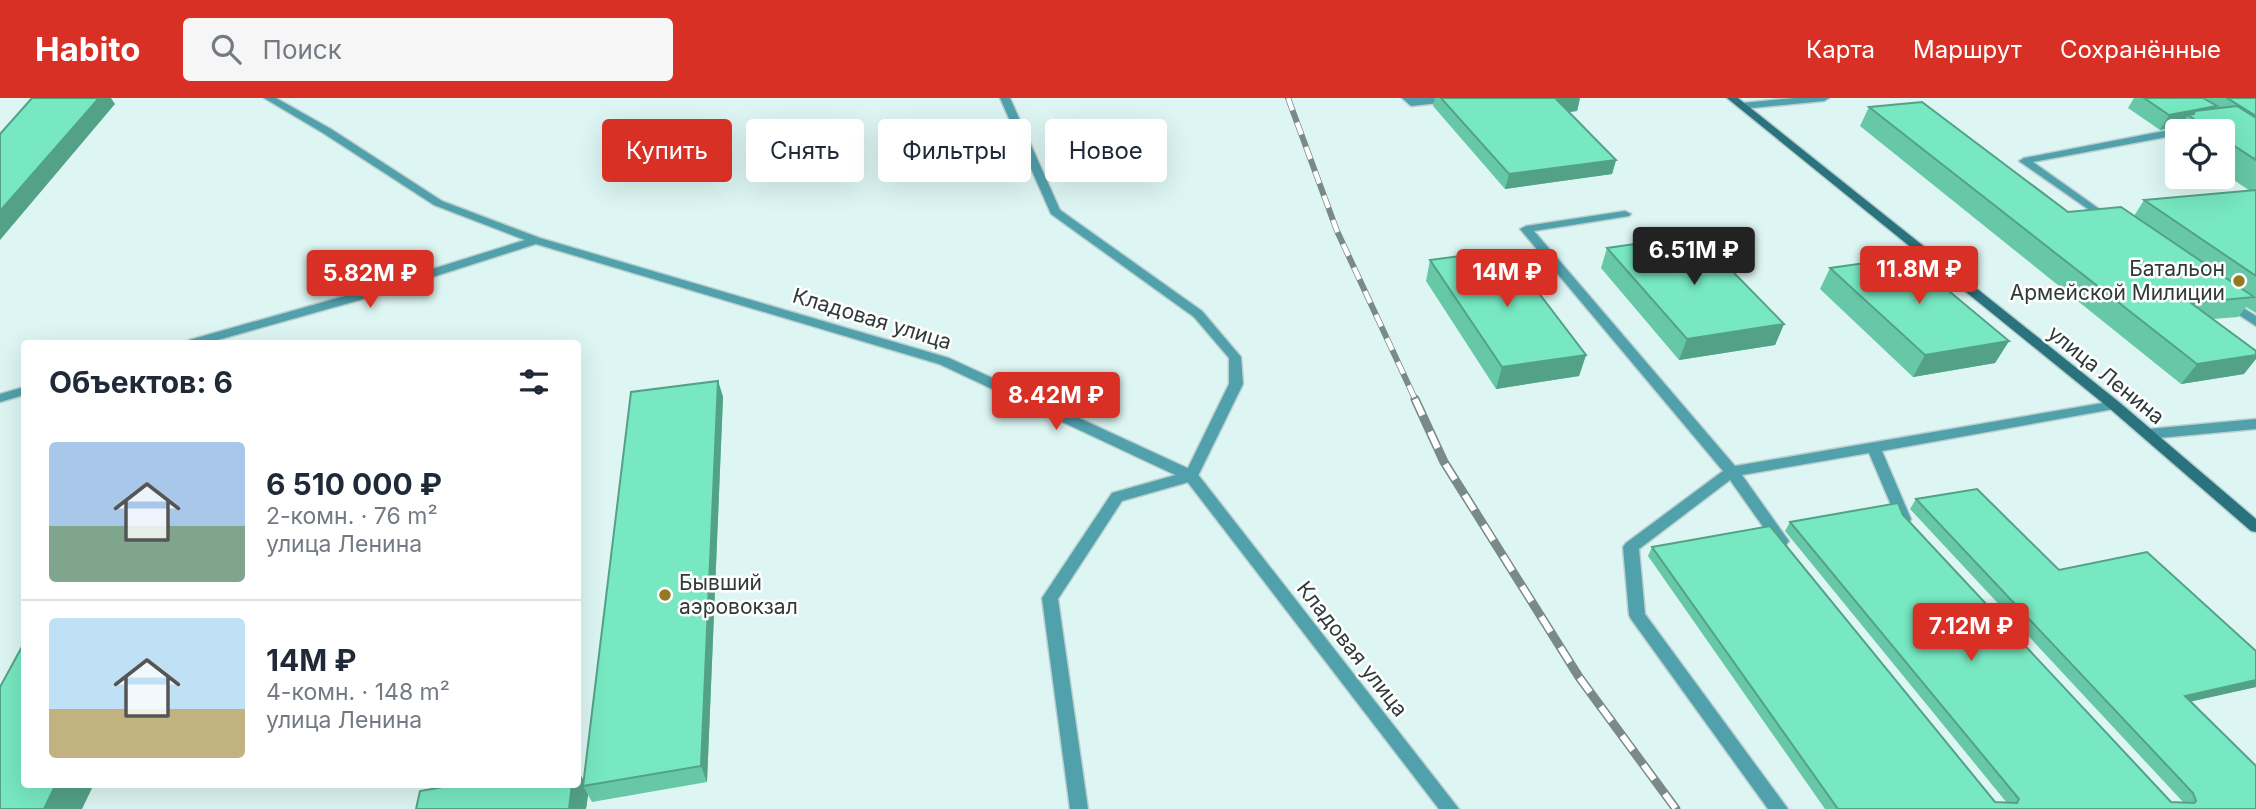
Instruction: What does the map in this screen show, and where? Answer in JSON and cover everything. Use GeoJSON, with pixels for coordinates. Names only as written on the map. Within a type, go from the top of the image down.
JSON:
{"type":"FeatureCollection","features":[{"type":"Feature","properties":{"kind":"main road","name":"улица Ленина"},"geometry":{"type":"LineString","coordinates":[[1737,102],[2114,405],[2256,527]]}},
{"type":"Feature","properties":{"kind":"street","name":"Кладовая улица"},"geometry":{"type":"LineString","coordinates":[[269,98],[327,131],[438,203],[536,240],[944,361],[1191,476],[1450,809]]}},
{"type":"Feature","properties":{"kind":"street"},"geometry":{"type":"LineString","coordinates":[[1005,98],[1055,212],[1198,314],[1235,357],[1236,384],[1191,476],[1117,497],[1050,598],[1079,809]]}},
{"type":"Feature","properties":{"kind":"street"},"geometry":{"type":"LineString","coordinates":[[1406,98],[1411,103],[1457,98]]}},
{"type":"Feature","properties":{"kind":"street"},"geometry":{"type":"LineString","coordinates":[[1737,102],[1824,98]]}},
{"type":"Feature","properties":{"kind":"street"},"geometry":{"type":"LineString","coordinates":[[2123,230],[2024,161],[2165,134]]}},
{"type":"Feature","properties":{"kind":"street"},"geometry":{"type":"LineString","coordinates":[[1625,214],[1525,229],[1732,472],[1792,554]]}},
{"type":"Feature","properties":{"kind":"street"},"geometry":{"type":"LineString","coordinates":[[204,340],[363,295],[536,240]]}},
{"type":"Feature","properties":{"kind":"street"},"geometry":{"type":"LineString","coordinates":[[2212,292],[2256,322]]}},
{"type":"Feature","properties":{"kind":"street"},"geometry":{"type":"LineString","coordinates":[[0,397],[21,392]]}},
{"type":"Feature","properties":{"kind":"street"},"geometry":{"type":"LineString","coordinates":[[1779,809],[1637,615],[1631,547],[1732,472],[2114,405]]}},
{"type":"Feature","properties":{"kind":"street"},"geometry":{"type":"LineString","coordinates":[[2148,434],[2256,424]]}},
{"type":"Feature","properties":{"kind":"street"},"geometry":{"type":"LineString","coordinates":[[1873,447],[1904,518],[1913,528]]}},
{"type":"Feature","properties":{"kind":"building"},"geometry":{"type":"Polygon","coordinates":[[[32,98],[99,98],[0,211],[0,134],[32,98]]]}},
{"type":"Feature","properties":{"kind":"building"},"geometry":{"type":"Polygon","coordinates":[[[1441,98],[1573,98],[1557,100],[1616,160],[1509,174],[1441,98]]]}},
{"type":"Feature","properties":{"kind":"building"},"geometry":{"type":"Polygon","coordinates":[[[2144,98],[2203,98],[2217,106],[2169,115],[2144,98]]]}},
{"type":"Feature","properties":{"kind":"building"},"geometry":{"type":"Polygon","coordinates":[[[2227,98],[2256,98],[2256,116],[2227,98]]]}},
{"type":"Feature","properties":{"kind":"building"},"geometry":{"type":"Polygon","coordinates":[[[1922,102],[2068,212],[2121,207],[2254,297],[2191,303],[2256,351],[2256,355],[2197,364],[1869,107],[1922,102]]]}},
{"type":"Feature","properties":{"kind":"building"},"geometry":{"type":"Polygon","coordinates":[[[2237,106],[2256,118],[2256,160],[2235,146],[2235,119],[2194,119],[2188,115],[2194,114],[2195,111],[2237,106]]]}},
{"type":"Feature","properties":{"kind":"building"},"geometry":{"type":"Polygon","coordinates":[[[2256,190],[2256,276],[2144,200],[2256,190]]]}},
{"type":"Feature","properties":{"kind":"building"},"geometry":{"type":"Polygon","coordinates":[[[1697,235],[1784,324],[1687,339],[1607,248],[1697,235]]]}},
{"type":"Feature","properties":{"kind":"building"},"geometry":{"type":"Polygon","coordinates":[[[1506,250],[1586,355],[1502,367],[1430,260],[1506,250]]]}},
{"type":"Feature","properties":{"kind":"building"},"geometry":{"type":"Polygon","coordinates":[[[1908,257],[2009,341],[1925,355],[1830,268],[1908,257]]]}},
{"type":"Feature","properties":{"kind":"building","name":"Бывший аэровокзал"},"geometry":{"type":"Polygon","coordinates":[[[718,381],[701,766],[583,786],[631,392],[718,381]]]}},
{"type":"Feature","properties":{"kind":"building"},"geometry":{"type":"Polygon","coordinates":[[[1977,489],[2059,570],[2147,552],[2256,651],[2256,680],[2185,696],[2256,766],[2256,809],[1838,809],[1652,547],[1770,526],[1995,802],[2017,803],[2019,799],[1790,522],[1898,503],[1903,515],[2171,802],[2194,803],[2196,801],[2193,793],[1916,499],[1977,489]]]}},
{"type":"Feature","properties":{"kind":"building"},"geometry":{"type":"Polygon","coordinates":[[[21,648],[21,788],[54,788],[44,809],[0,809],[0,687],[21,648]]]}},
{"type":"Feature","properties":{"kind":"building"},"geometry":{"type":"Polygon","coordinates":[[[437,788],[572,788],[569,809],[416,809],[420,791],[437,788]]]}},
{"type":"Feature","properties":{"kind":"railway"},"geometry":{"type":"LineString","coordinates":[[1288,98],[1337,231],[1416,401]]}},
{"type":"Feature","properties":{"kind":"railway"},"geometry":{"type":"LineString","coordinates":[[1415,399],[1444,462],[1579,677],[1676,809]]}},
{"type":"Feature","properties":{"kind":"place","name":"Батальон Армейской Милиции"},"geometry":{"type":"Point","coordinates":[2239,281]}},
{"type":"Feature","properties":{"kind":"place","name":"Бывший аэровокзал"},"geometry":{"type":"Point","coordinates":[665,595]}}]}
